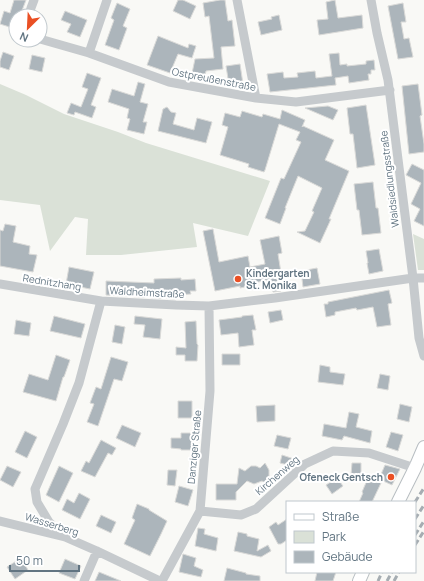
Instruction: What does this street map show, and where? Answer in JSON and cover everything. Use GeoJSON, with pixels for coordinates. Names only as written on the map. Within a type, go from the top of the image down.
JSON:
{"type":"FeatureCollection","features":[{"type":"Feature","properties":{"kind":"main road"},"geometry":{"type":"LineString","coordinates":[[398,501],[424,447]]}},
{"type":"Feature","properties":{"kind":"street"},"geometry":{"type":"LineString","coordinates":[[89,53],[107,0]]}},
{"type":"Feature","properties":{"kind":"street"},"geometry":{"type":"LineString","coordinates":[[237,0],[256,98]]}},
{"type":"Feature","properties":{"kind":"street","name":"Waldsiedlungsstraße"},"geometry":{"type":"LineString","coordinates":[[371,0],[390,90],[419,338],[424,356]]}},
{"type":"Feature","properties":{"kind":"street","name":"Ostpreußenstraße"},"geometry":{"type":"LineString","coordinates":[[48,41],[89,53],[169,82],[256,98],[296,102],[390,90]]}},
{"type":"Feature","properties":{"kind":"street","name":"Waldheimstraße"},"geometry":{"type":"LineString","coordinates":[[65,537],[49,522],[37,502],[35,489],[79,383],[101,301],[209,306],[413,278],[424,278]]}},
{"type":"Feature","properties":{"kind":"street","name":"Rednitzhang"},"geometry":{"type":"LineString","coordinates":[[0,284],[101,301]]}},
{"type":"Feature","properties":{"kind":"street","name":"Danziger Straße"},"geometry":{"type":"LineString","coordinates":[[161,581],[200,511],[210,392],[209,306]]}},
{"type":"Feature","properties":{"kind":"street","name":"Kirchenweg"},"geometry":{"type":"LineString","coordinates":[[200,511],[241,515],[256,509],[305,464],[333,451],[369,452],[415,468]]}},
{"type":"Feature","properties":{"kind":"street","name":"Wasserberg"},"geometry":{"type":"LineString","coordinates":[[0,521],[65,537],[161,581]]}},
{"type":"Feature","properties":{"kind":"street"},"geometry":{"type":"LineString","coordinates":[[84,581],[97,551]]}},
{"type":"Feature","properties":{"kind":"green space"},"geometry":{"type":"Polygon","coordinates":[[[0,84],[64,114],[146,143],[270,181],[248,236],[193,223],[197,247],[121,255],[86,255],[88,219],[75,217],[50,251],[40,205],[0,200],[0,84]]]}},
{"type":"Feature","properties":{"kind":"green space"},"geometry":{"type":"Polygon","coordinates":[[[413,234],[424,239],[424,270],[418,270],[413,234]]]}},
{"type":"Feature","properties":{"kind":"building"},"geometry":{"type":"Polygon","coordinates":[[[14,0],[26,0],[23,8],[12,8],[14,0]]]}},
{"type":"Feature","properties":{"kind":"building"},"geometry":{"type":"Polygon","coordinates":[[[178,0],[183,0],[196,6],[190,19],[173,11],[178,0]]]}},
{"type":"Feature","properties":{"kind":"building"},"geometry":{"type":"Polygon","coordinates":[[[225,0],[228,21],[232,20],[235,46],[221,47],[223,69],[206,71],[204,80],[191,78],[195,59],[214,58],[209,16],[205,17],[203,3],[225,0]]]}},
{"type":"Feature","properties":{"kind":"building"},"geometry":{"type":"Polygon","coordinates":[[[335,0],[338,18],[362,15],[363,28],[319,35],[317,20],[328,19],[326,2],[335,0]]]}},
{"type":"Feature","properties":{"kind":"building"},"geometry":{"type":"Polygon","coordinates":[[[117,3],[130,9],[123,26],[127,28],[119,50],[105,45],[114,20],[111,18],[117,3]]]}},
{"type":"Feature","properties":{"kind":"building"},"geometry":{"type":"Polygon","coordinates":[[[403,3],[406,22],[401,22],[404,39],[409,38],[413,57],[398,59],[388,6],[403,3]]]}},
{"type":"Feature","properties":{"kind":"building"},"geometry":{"type":"Polygon","coordinates":[[[4,11],[8,12],[8,26],[0,24],[4,11]]]}},
{"type":"Feature","properties":{"kind":"building"},"geometry":{"type":"Polygon","coordinates":[[[65,11],[87,20],[80,37],[67,32],[71,24],[61,20],[65,11]]]}},
{"type":"Feature","properties":{"kind":"building"},"geometry":{"type":"Polygon","coordinates":[[[279,15],[282,30],[261,35],[258,22],[272,19],[271,17],[279,15]]]}},
{"type":"Feature","properties":{"kind":"building"},"geometry":{"type":"Polygon","coordinates":[[[158,36],[188,48],[189,44],[196,46],[192,58],[178,54],[170,73],[147,65],[158,36]]]}},
{"type":"Feature","properties":{"kind":"building"},"geometry":{"type":"Polygon","coordinates":[[[3,52],[14,56],[9,70],[0,67],[3,52]]]}},
{"type":"Feature","properties":{"kind":"building"},"geometry":{"type":"Polygon","coordinates":[[[339,53],[340,65],[347,64],[347,66],[366,64],[366,61],[374,60],[375,70],[371,70],[371,74],[368,74],[369,80],[349,83],[348,76],[335,78],[336,85],[270,92],[267,74],[283,72],[284,78],[298,77],[297,73],[315,71],[316,78],[332,76],[329,54],[339,53]]]}},
{"type":"Feature","properties":{"kind":"building"},"geometry":{"type":"Polygon","coordinates":[[[32,55],[45,58],[42,72],[29,69],[32,55]]]}},
{"type":"Feature","properties":{"kind":"building"},"geometry":{"type":"Polygon","coordinates":[[[240,64],[243,84],[229,85],[226,66],[240,64]]]}},
{"type":"Feature","properties":{"kind":"building"},"geometry":{"type":"Polygon","coordinates":[[[87,73],[101,78],[91,105],[96,107],[92,118],[75,112],[74,115],[67,113],[71,103],[81,107],[88,89],[82,87],[87,73]]]}},
{"type":"Feature","properties":{"kind":"building"},"geometry":{"type":"Polygon","coordinates":[[[138,82],[145,84],[140,102],[148,104],[143,122],[147,122],[144,134],[127,130],[130,119],[127,118],[129,109],[108,102],[112,89],[134,96],[138,82]]]}},
{"type":"Feature","properties":{"kind":"building"},"geometry":{"type":"Polygon","coordinates":[[[418,84],[422,115],[420,116],[424,152],[409,154],[402,86],[418,84]]]}},
{"type":"Feature","properties":{"kind":"building"},"geometry":{"type":"Polygon","coordinates":[[[366,105],[375,165],[357,168],[353,134],[350,134],[347,108],[366,105]]]}},
{"type":"Feature","properties":{"kind":"building"},"geometry":{"type":"Polygon","coordinates":[[[328,106],[338,110],[333,120],[305,108],[328,106]]]}},
{"type":"Feature","properties":{"kind":"building"},"geometry":{"type":"Polygon","coordinates":[[[167,107],[171,112],[176,113],[173,124],[194,130],[197,118],[212,122],[206,143],[158,131],[163,109],[167,107]]]}},
{"type":"Feature","properties":{"kind":"building"},"geometry":{"type":"Polygon","coordinates":[[[282,110],[305,120],[302,127],[303,126],[334,140],[325,160],[349,171],[329,219],[331,219],[320,243],[297,232],[305,231],[314,212],[312,211],[322,188],[298,176],[280,224],[265,218],[281,178],[284,179],[301,142],[296,140],[300,132],[279,124],[264,172],[248,167],[249,164],[220,155],[228,127],[222,125],[225,113],[240,117],[242,111],[262,117],[263,114],[280,119],[282,110]]]}},
{"type":"Feature","properties":{"kind":"building"},"geometry":{"type":"Polygon","coordinates":[[[412,164],[424,170],[424,226],[414,221],[420,209],[411,204],[421,183],[406,175],[412,164]]]}},
{"type":"Feature","properties":{"kind":"building"},"geometry":{"type":"Polygon","coordinates":[[[373,182],[381,233],[362,235],[354,184],[373,182]]]}},
{"type":"Feature","properties":{"kind":"building"},"geometry":{"type":"Polygon","coordinates":[[[5,224],[16,226],[13,242],[30,246],[29,254],[37,255],[33,272],[0,266],[0,230],[3,231],[5,224]]]}},
{"type":"Feature","properties":{"kind":"building"},"geometry":{"type":"Polygon","coordinates":[[[213,229],[219,262],[248,256],[250,267],[265,264],[260,240],[279,236],[282,253],[278,254],[283,285],[280,285],[281,291],[273,292],[272,286],[268,287],[267,280],[250,284],[250,286],[240,288],[240,286],[215,291],[203,231],[213,229]]]}},
{"type":"Feature","properties":{"kind":"building"},"geometry":{"type":"Polygon","coordinates":[[[379,249],[383,271],[369,274],[366,251],[379,249]]]}},
{"type":"Feature","properties":{"kind":"building"},"geometry":{"type":"Polygon","coordinates":[[[69,267],[94,272],[90,289],[66,284],[69,267]]]}},
{"type":"Feature","properties":{"kind":"building"},"geometry":{"type":"Polygon","coordinates":[[[317,268],[320,284],[303,287],[301,271],[317,268]]]}},
{"type":"Feature","properties":{"kind":"building"},"geometry":{"type":"Polygon","coordinates":[[[181,278],[181,280],[195,279],[196,291],[190,291],[191,294],[175,295],[175,299],[106,295],[106,281],[154,283],[154,279],[181,278]]]}},
{"type":"Feature","properties":{"kind":"building"},"geometry":{"type":"Polygon","coordinates":[[[389,290],[392,303],[388,304],[391,325],[377,327],[373,307],[357,310],[356,308],[335,312],[335,315],[326,317],[324,304],[328,304],[328,302],[389,290]]]}},
{"type":"Feature","properties":{"kind":"building"},"geometry":{"type":"Polygon","coordinates":[[[281,310],[283,320],[270,323],[268,312],[281,310]]]}},
{"type":"Feature","properties":{"kind":"building"},"geometry":{"type":"Polygon","coordinates":[[[253,315],[256,330],[252,330],[254,345],[239,347],[238,333],[221,335],[219,320],[253,315]]]}},
{"type":"Feature","properties":{"kind":"building"},"geometry":{"type":"Polygon","coordinates":[[[54,316],[85,324],[81,338],[50,331],[54,316]]]}},
{"type":"Feature","properties":{"kind":"building"},"geometry":{"type":"Polygon","coordinates":[[[135,316],[162,319],[160,339],[143,337],[145,325],[134,324],[135,316]]]}},
{"type":"Feature","properties":{"kind":"building"},"geometry":{"type":"Polygon","coordinates":[[[16,320],[31,323],[29,336],[14,334],[16,320]]]}},
{"type":"Feature","properties":{"kind":"building"},"geometry":{"type":"Polygon","coordinates":[[[196,321],[198,345],[197,361],[185,361],[185,355],[176,355],[176,347],[186,348],[185,322],[196,321]]]}},
{"type":"Feature","properties":{"kind":"building"},"geometry":{"type":"Polygon","coordinates":[[[115,325],[125,327],[122,344],[112,342],[115,325]]]}},
{"type":"Feature","properties":{"kind":"building"},"geometry":{"type":"Polygon","coordinates":[[[222,354],[240,354],[240,365],[222,365],[222,354]]]}},
{"type":"Feature","properties":{"kind":"building"},"geometry":{"type":"Polygon","coordinates":[[[56,355],[70,360],[56,401],[23,392],[29,374],[48,380],[56,355]]]}},
{"type":"Feature","properties":{"kind":"building"},"geometry":{"type":"Polygon","coordinates":[[[111,357],[128,362],[122,381],[114,379],[98,426],[87,422],[94,404],[90,403],[96,387],[101,389],[111,357]]]}},
{"type":"Feature","properties":{"kind":"building"},"geometry":{"type":"Polygon","coordinates":[[[320,365],[330,367],[330,372],[345,374],[343,385],[318,382],[320,365]]]}},
{"type":"Feature","properties":{"kind":"building"},"geometry":{"type":"Polygon","coordinates":[[[380,374],[390,376],[388,390],[377,388],[380,374]]]}},
{"type":"Feature","properties":{"kind":"building"},"geometry":{"type":"Polygon","coordinates":[[[178,401],[192,401],[192,418],[178,418],[178,401]]]}},
{"type":"Feature","properties":{"kind":"building"},"geometry":{"type":"Polygon","coordinates":[[[400,404],[412,407],[409,422],[397,419],[400,404]]]}},
{"type":"Feature","properties":{"kind":"building"},"geometry":{"type":"Polygon","coordinates":[[[275,405],[275,421],[257,422],[256,406],[275,405]]]}},
{"type":"Feature","properties":{"kind":"building"},"geometry":{"type":"Polygon","coordinates":[[[349,412],[359,414],[356,427],[372,431],[370,443],[344,436],[342,440],[322,436],[324,424],[346,428],[349,412]]]}},
{"type":"Feature","properties":{"kind":"building"},"geometry":{"type":"Polygon","coordinates":[[[122,425],[141,433],[135,447],[116,438],[122,425]]]}},
{"type":"Feature","properties":{"kind":"building"},"geometry":{"type":"Polygon","coordinates":[[[25,431],[37,437],[27,458],[15,452],[25,431]]]}},
{"type":"Feature","properties":{"kind":"building"},"geometry":{"type":"Polygon","coordinates":[[[391,432],[403,435],[398,451],[386,447],[391,432]]]}},
{"type":"Feature","properties":{"kind":"building"},"geometry":{"type":"Polygon","coordinates":[[[181,433],[192,433],[192,450],[171,448],[171,438],[181,438],[181,433]]]}},
{"type":"Feature","properties":{"kind":"building"},"geometry":{"type":"Polygon","coordinates":[[[277,435],[291,438],[288,449],[274,446],[277,435]]]}},
{"type":"Feature","properties":{"kind":"building"},"geometry":{"type":"Polygon","coordinates":[[[101,440],[116,448],[112,455],[108,453],[95,477],[81,471],[86,461],[89,463],[101,440]]]}},
{"type":"Feature","properties":{"kind":"building"},"geometry":{"type":"Polygon","coordinates":[[[282,455],[294,459],[292,466],[280,463],[282,455]]]}},
{"type":"Feature","properties":{"kind":"building"},"geometry":{"type":"Polygon","coordinates":[[[265,463],[269,470],[267,484],[262,481],[254,484],[247,481],[236,492],[236,500],[216,500],[216,484],[237,484],[239,468],[245,471],[251,466],[260,468],[265,463]]]}},
{"type":"Feature","properties":{"kind":"building"},"geometry":{"type":"Polygon","coordinates":[[[352,463],[361,463],[361,475],[351,475],[352,463]]]}},
{"type":"Feature","properties":{"kind":"building","name":"Ofeneck Gentsch"},"geometry":{"type":"Polygon","coordinates":[[[385,465],[400,469],[392,485],[379,479],[385,465]]]}},
{"type":"Feature","properties":{"kind":"building"},"geometry":{"type":"Polygon","coordinates":[[[7,466],[21,472],[13,487],[0,480],[7,466]]]}},
{"type":"Feature","properties":{"kind":"building"},"geometry":{"type":"Polygon","coordinates":[[[59,466],[73,473],[59,502],[46,495],[59,466]]]}},
{"type":"Feature","properties":{"kind":"building"},"geometry":{"type":"Polygon","coordinates":[[[168,470],[177,470],[175,486],[167,485],[168,470]]]}},
{"type":"Feature","properties":{"kind":"building"},"geometry":{"type":"Polygon","coordinates":[[[337,478],[343,486],[332,494],[326,485],[337,478]]]}},
{"type":"Feature","properties":{"kind":"building"},"geometry":{"type":"Polygon","coordinates":[[[368,478],[381,483],[372,501],[359,501],[363,493],[362,492],[368,478]]]}},
{"type":"Feature","properties":{"kind":"building"},"geometry":{"type":"Polygon","coordinates":[[[179,486],[193,490],[188,506],[175,502],[179,486]]]}},
{"type":"Feature","properties":{"kind":"building"},"geometry":{"type":"Polygon","coordinates":[[[79,493],[90,499],[80,519],[62,510],[67,499],[74,503],[79,493]]]}},
{"type":"Feature","properties":{"kind":"building"},"geometry":{"type":"Polygon","coordinates":[[[137,504],[149,509],[167,521],[150,556],[124,544],[135,520],[132,518],[137,504]]]}},
{"type":"Feature","properties":{"kind":"building"},"geometry":{"type":"Polygon","coordinates":[[[101,515],[116,522],[111,533],[96,526],[101,515]]]}},
{"type":"Feature","properties":{"kind":"building"},"geometry":{"type":"Polygon","coordinates":[[[286,520],[286,541],[281,544],[278,544],[269,527],[276,522],[278,525],[286,520]]]}},
{"type":"Feature","properties":{"kind":"building"},"geometry":{"type":"Polygon","coordinates":[[[198,528],[205,529],[204,534],[218,538],[216,551],[195,546],[198,528]]]}},
{"type":"Feature","properties":{"kind":"building"},"geometry":{"type":"Polygon","coordinates":[[[238,532],[259,539],[257,551],[268,545],[271,551],[261,557],[234,551],[238,532]]]}},
{"type":"Feature","properties":{"kind":"building"},"geometry":{"type":"Polygon","coordinates":[[[183,554],[196,558],[194,566],[203,570],[201,577],[179,572],[183,554]]]}},
{"type":"Feature","properties":{"kind":"building"},"geometry":{"type":"Polygon","coordinates":[[[21,558],[28,570],[15,579],[7,567],[21,558]]]}},
{"type":"Feature","properties":{"kind":"building"},"geometry":{"type":"Polygon","coordinates":[[[65,559],[81,566],[75,579],[59,573],[65,559]]]}},
{"type":"Feature","properties":{"kind":"building"},"geometry":{"type":"Polygon","coordinates":[[[227,568],[246,574],[260,576],[260,581],[224,581],[227,568]]]}},
{"type":"Feature","properties":{"kind":"building"},"geometry":{"type":"Polygon","coordinates":[[[99,572],[121,581],[95,581],[99,572]]]}},
{"type":"Feature","properties":{"kind":"building"},"geometry":{"type":"Polygon","coordinates":[[[317,573],[336,573],[333,581],[315,581],[317,573]]]}},
{"type":"Feature","properties":{"kind":"railway"},"geometry":{"type":"LineString","coordinates":[[416,501],[424,488]]}},
{"type":"Feature","properties":{"kind":"railway"},"geometry":{"type":"LineString","coordinates":[[416,517],[424,505]]}},
{"type":"Feature","properties":{"kind":"railway"},"geometry":{"type":"LineString","coordinates":[[416,533],[424,521]]}},
{"type":"Feature","properties":{"kind":"railway"},"geometry":{"type":"LineString","coordinates":[[416,543],[424,531]]}},
{"type":"Feature","properties":{"kind":"railway"},"geometry":{"type":"LineString","coordinates":[[378,581],[382,573]]}},
{"type":"Feature","properties":{"kind":"railway"},"geometry":{"type":"LineString","coordinates":[[387,581],[391,573]]}},
{"type":"Feature","properties":{"kind":"railway"},"geometry":{"type":"LineString","coordinates":[[394,581],[398,573]]}},
{"type":"Feature","properties":{"kind":"place","name":"Kindergarten St. Monika"},"geometry":{"type":"Point","coordinates":[238,279]}},
{"type":"Feature","properties":{"kind":"place","name":"Ofeneck Gentsch"},"geometry":{"type":"Point","coordinates":[391,477]}}]}
